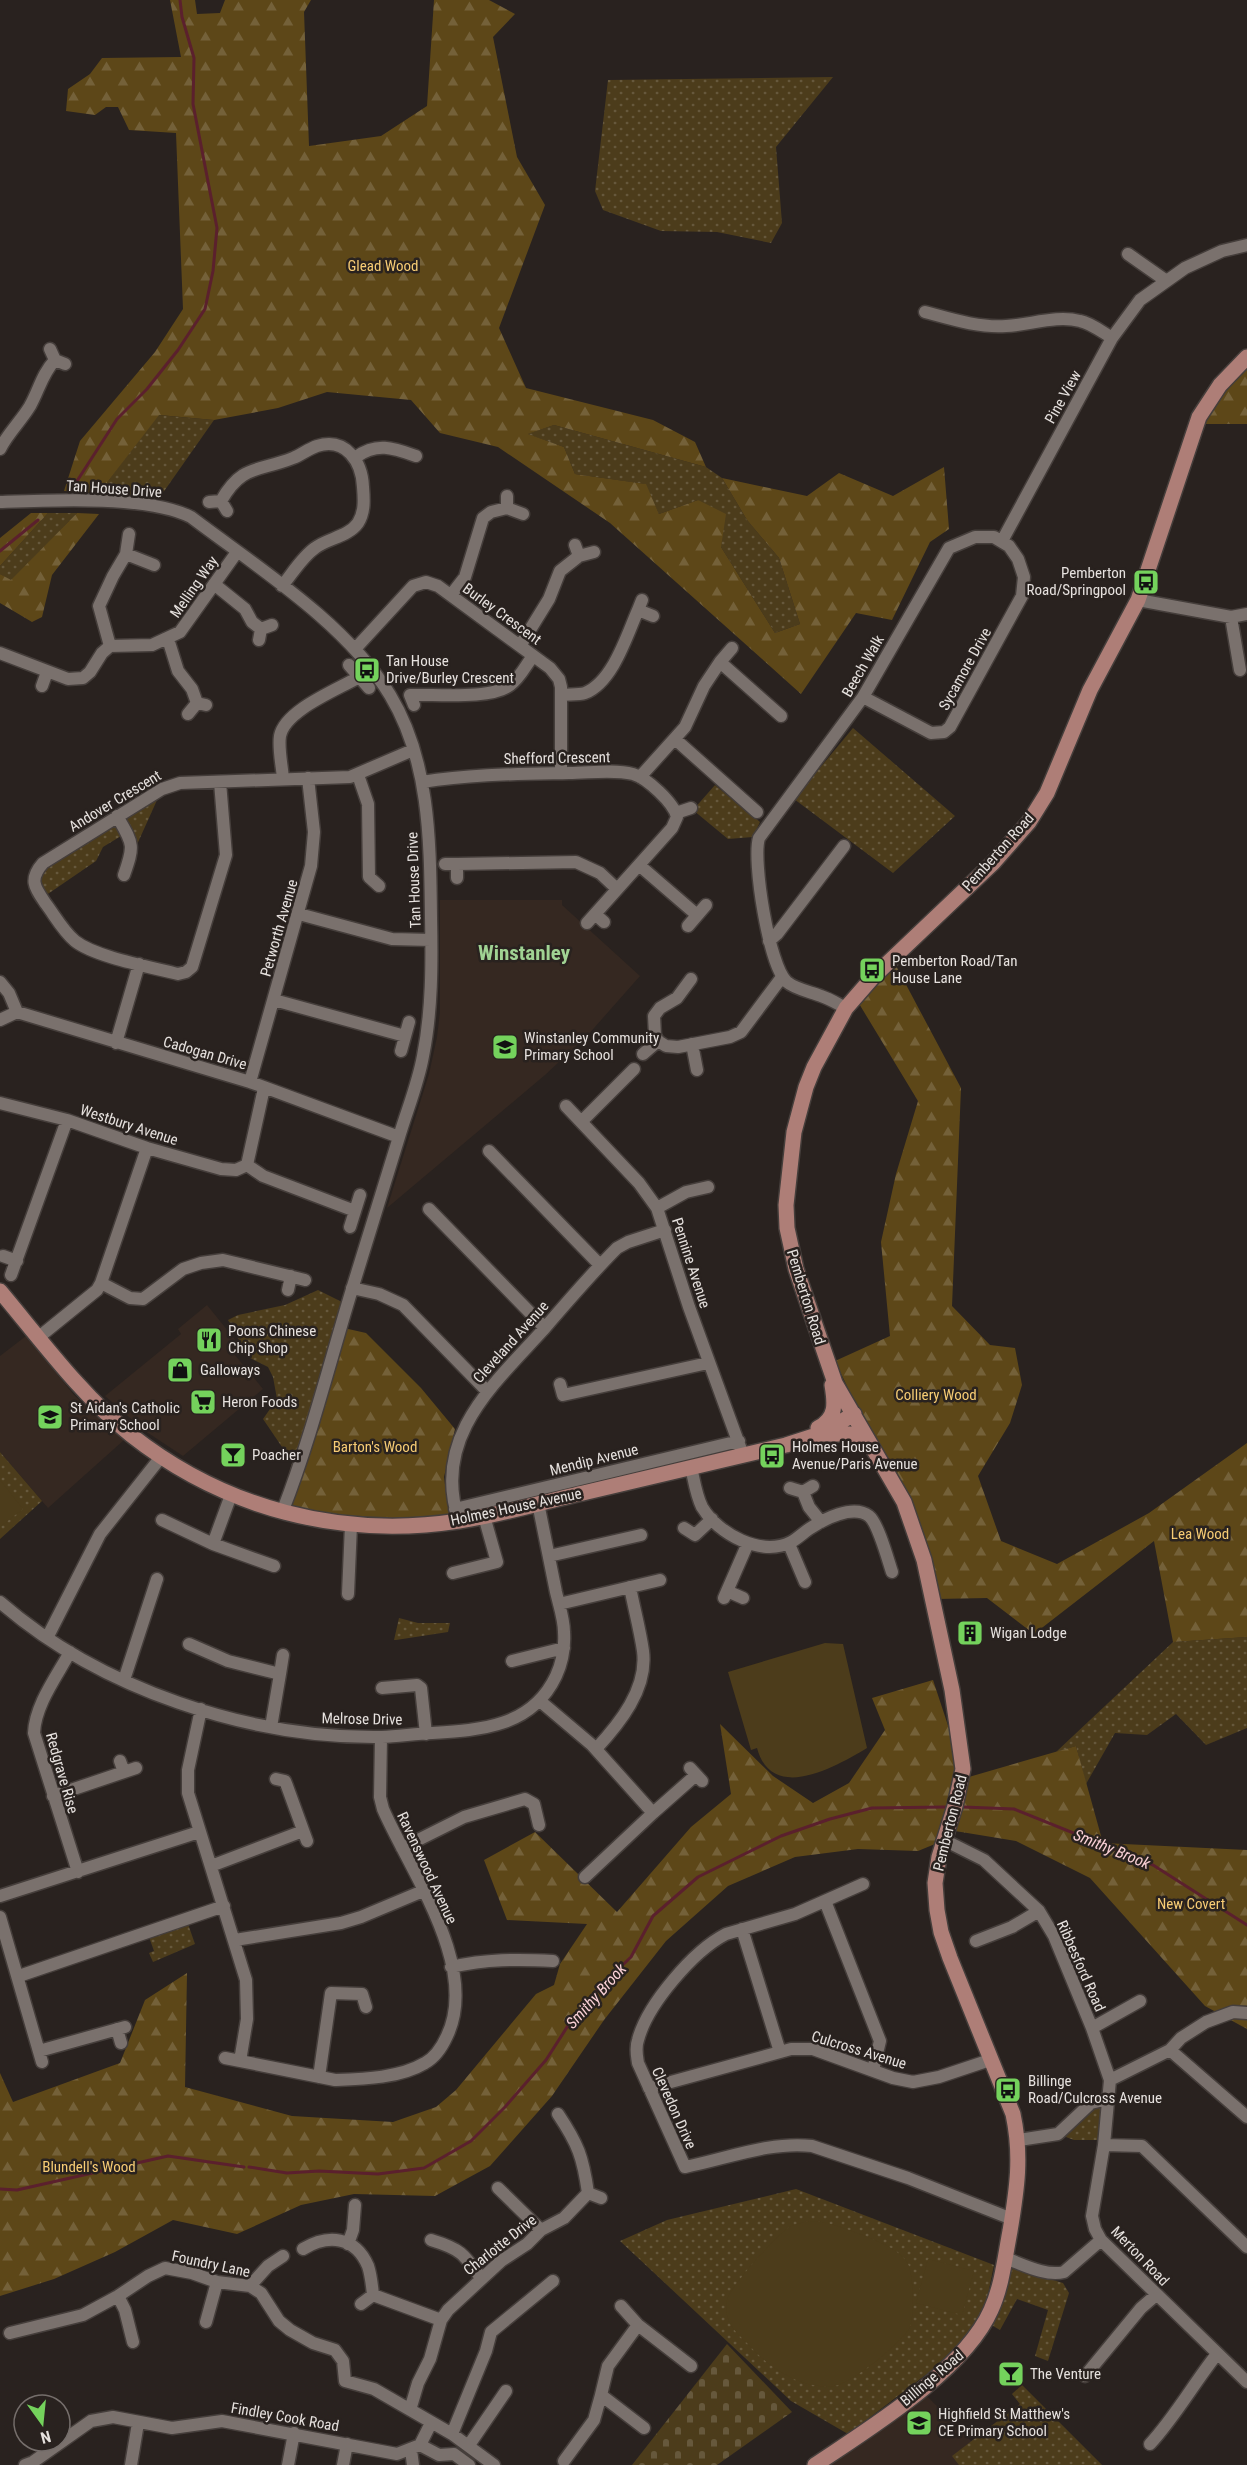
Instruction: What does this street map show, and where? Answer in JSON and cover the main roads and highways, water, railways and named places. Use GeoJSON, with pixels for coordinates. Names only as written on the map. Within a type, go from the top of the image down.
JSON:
{"type":"FeatureCollection","features":[{"type":"Feature","properties":{"kind":"main road","name":"Pemberton Road"},"geometry":{"type":"LineString","coordinates":[[1005,2258],[1019,2171],[1018,2140],[1013,2114],[941,1932],[937,1910],[935,1882],[963,1769],[952,1690],[919,1543],[901,1493],[829,1369],[796,1269],[787,1228],[786,1205],[790,1152],[806,1087],[846,1008],[873,977],[993,862],[1029,822],[1047,793],[1090,690],[1138,600],[1199,417],[1220,385],[1247,357]]}},
{"type":"Feature","properties":{"kind":"main road","name":"Holmes House Avenue"},"geometry":{"type":"LineString","coordinates":[[0,1291],[107,1414],[161,1457],[187,1473],[255,1504],[305,1518],[351,1525],[391,1526],[458,1515],[484,1516],[691,1467],[741,1448],[786,1445],[820,1434],[854,1414]]}},
{"type":"Feature","properties":{"kind":"main road"},"geometry":{"type":"LineString","coordinates":[[786,1445],[825,1425],[832,1416],[834,1396],[829,1369]]}},
{"type":"Feature","properties":{"kind":"main road"},"geometry":{"type":"LineString","coordinates":[[820,1434],[850,1434],[873,1448]]}},
{"type":"Feature","properties":{"kind":"main road","name":"Billinge Road"},"geometry":{"type":"LineString","coordinates":[[815,2465],[913,2395],[957,2359],[971,2344],[997,2295],[1005,2258]]}},
{"type":"Feature","properties":{"kind":"waterway"},"geometry":{"type":"LineString","coordinates":[[77,481],[117,419],[147,389],[178,350],[205,309],[213,271],[217,228],[193,104],[194,58],[182,17],[180,0]]}},
{"type":"Feature","properties":{"kind":"waterway"},"geometry":{"type":"LineString","coordinates":[[0,551],[38,520]]}},
{"type":"Feature","properties":{"kind":"waterway","name":"Smithy Brook"},"geometry":{"type":"LineString","coordinates":[[249,2167],[287,2173],[319,2171],[378,2174],[424,2168],[471,2141],[505,2107],[546,2060],[571,2021],[601,1986],[631,1957],[653,1916],[698,1877],[781,1836],[830,1819],[872,1808],[946,1807]]}},
{"type":"Feature","properties":{"kind":"waterway","name":"Smithy Brook"},"geometry":{"type":"LineString","coordinates":[[963,1807],[1014,1809],[1153,1865],[1247,1925]]}},
{"type":"Feature","properties":{"kind":"waterway","name":"Smithy Brook"},"geometry":{"type":"LineString","coordinates":[[0,2189],[17,2190],[168,2156],[244,2167]]}},
{"type":"Feature","properties":{"kind":"place","name":"Pemberton Road/Springpool"},"geometry":{"type":"Point","coordinates":[1146,582]}},
{"type":"Feature","properties":{"kind":"place","name":"Tan House Drive/Burley Crescent"},"geometry":{"type":"Point","coordinates":[367,670]}},
{"type":"Feature","properties":{"kind":"place","name":"Pemberton Road/Tan House Lane"},"geometry":{"type":"Point","coordinates":[872,970]}},
{"type":"Feature","properties":{"kind":"place","name":"Winstanley Community Primary School"},"geometry":{"type":"Point","coordinates":[505,1047]}},
{"type":"Feature","properties":{"kind":"place","name":"Poons Chinese Chip Shop"},"geometry":{"type":"Point","coordinates":[209,1340]}},
{"type":"Feature","properties":{"kind":"place","name":"Galloways"},"geometry":{"type":"Point","coordinates":[180,1370]}},
{"type":"Feature","properties":{"kind":"place","name":"Heron Foods"},"geometry":{"type":"Point","coordinates":[203,1402]}},
{"type":"Feature","properties":{"kind":"place","name":"St Aidan's Catholic Primary School"},"geometry":{"type":"Point","coordinates":[50,1417]}},
{"type":"Feature","properties":{"kind":"place","name":"Poacher"},"geometry":{"type":"Point","coordinates":[233,1455]}},
{"type":"Feature","properties":{"kind":"place","name":"Holmes House Avenue/Paris Avenue"},"geometry":{"type":"Point","coordinates":[772,1456]}},
{"type":"Feature","properties":{"kind":"place","name":"Wigan Lodge"},"geometry":{"type":"Point","coordinates":[970,1633]}},
{"type":"Feature","properties":{"kind":"place","name":"Billinge Road/Culcross Avenue"},"geometry":{"type":"Point","coordinates":[1008,2090]}},
{"type":"Feature","properties":{"kind":"place","name":"The Venture"},"geometry":{"type":"Point","coordinates":[1011,2374]}},
{"type":"Feature","properties":{"kind":"place","name":"Highfield St Matthew's CE Primary School"},"geometry":{"type":"Point","coordinates":[919,2423]}},
{"type":"Feature","properties":{"kind":"district","name":"Winstanley"},"geometry":{"type":"Point","coordinates":[524,953]}},
{"type":"Feature","properties":{"kind":"park label","name":"Glead Wood"},"geometry":{"type":"Point","coordinates":[383,266]}},
{"type":"Feature","properties":{"kind":"park label","name":"Colliery Wood"},"geometry":{"type":"Point","coordinates":[936,1395]}},
{"type":"Feature","properties":{"kind":"park label","name":"Barton's Wood"},"geometry":{"type":"Point","coordinates":[375,1447]}},
{"type":"Feature","properties":{"kind":"park label","name":"Lea Wood"},"geometry":{"type":"Point","coordinates":[1200,1534]}},
{"type":"Feature","properties":{"kind":"park label","name":"New Covert"},"geometry":{"type":"Point","coordinates":[1191,1904]}},
{"type":"Feature","properties":{"kind":"park label","name":"Blundell's Wood"},"geometry":{"type":"Point","coordinates":[89,2167]}}]}
